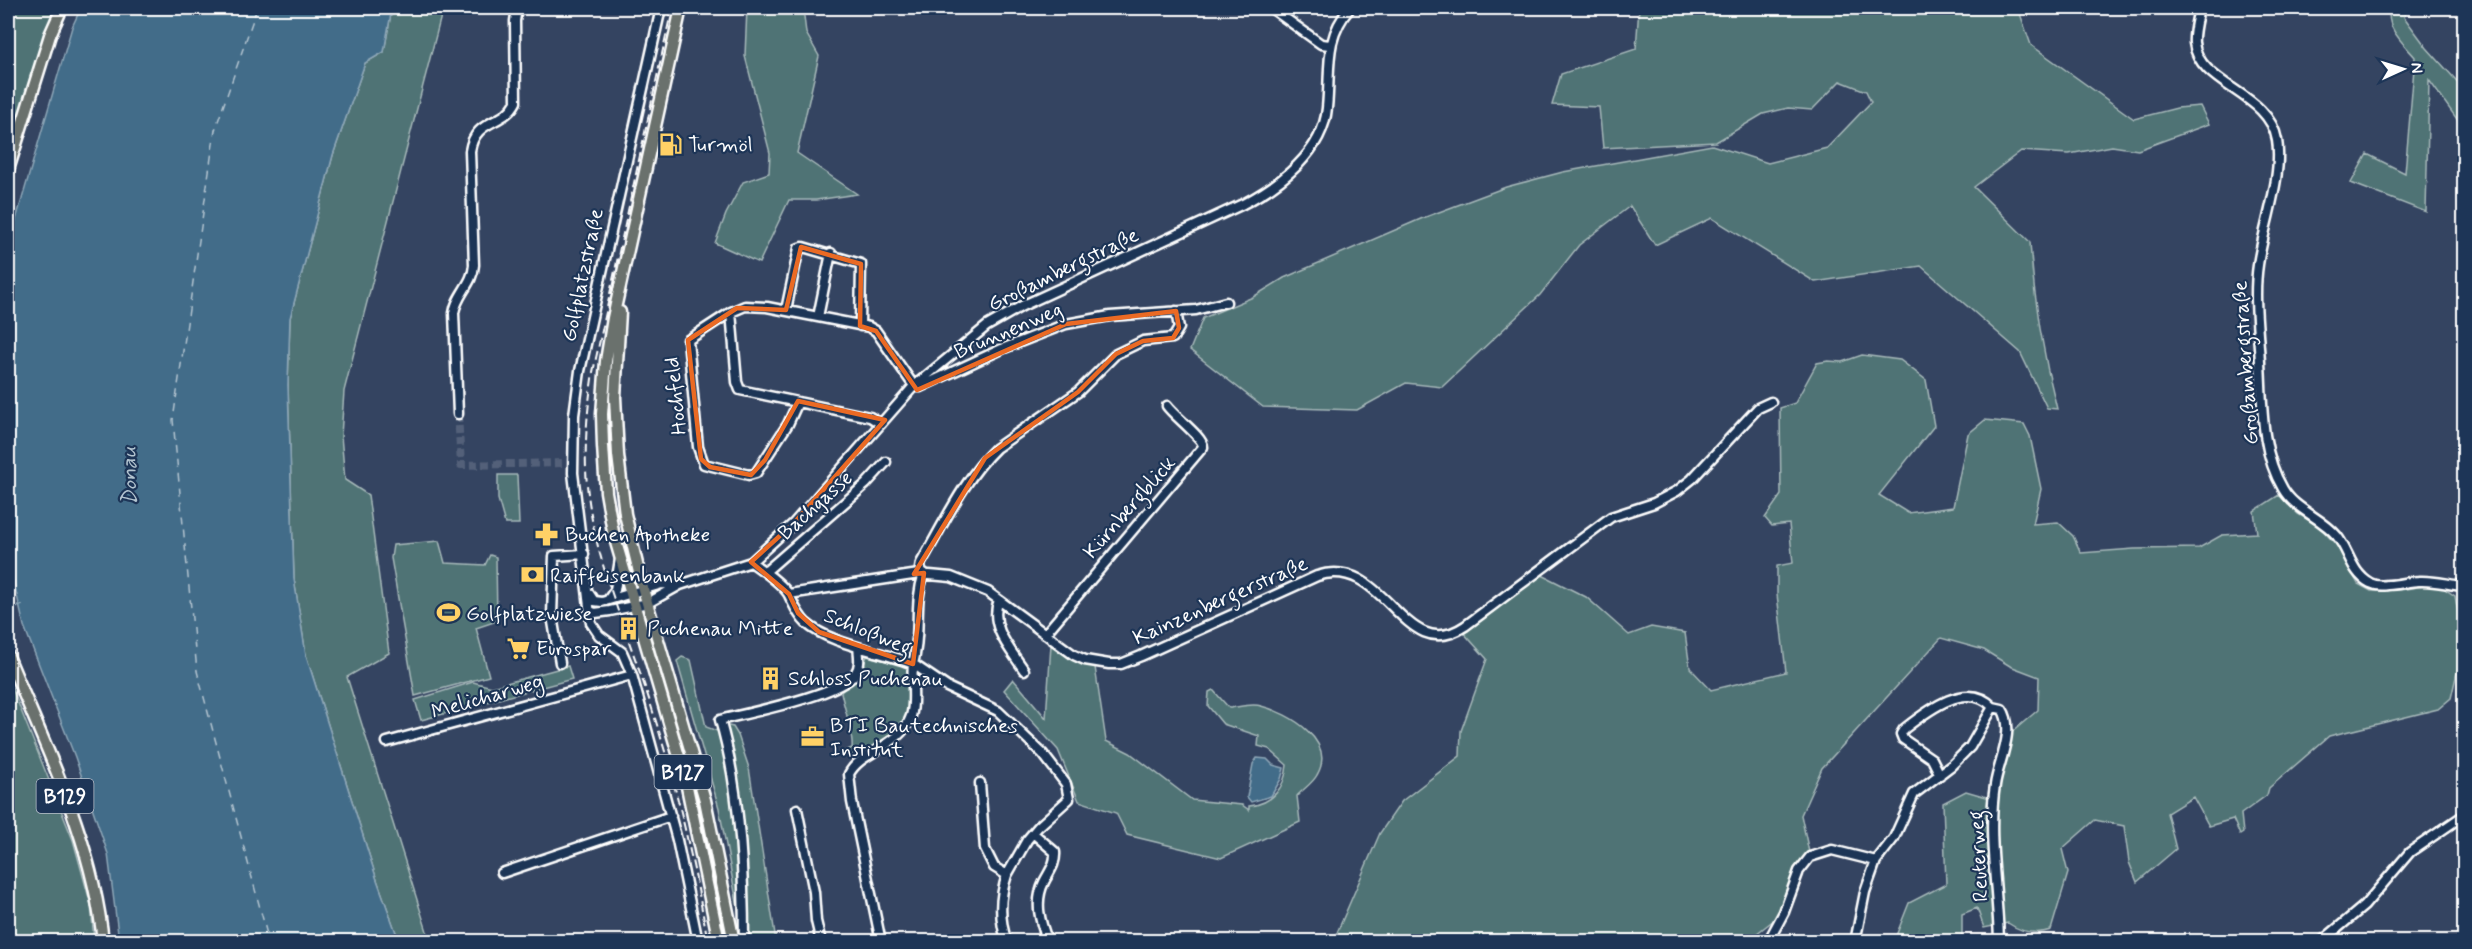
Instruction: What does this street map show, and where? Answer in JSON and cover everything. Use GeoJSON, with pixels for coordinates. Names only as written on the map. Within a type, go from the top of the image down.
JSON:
{"type":"FeatureCollection","features":[{"type":"Feature","properties":{"kind":"main road"},"geometry":{"type":"LineString","coordinates":[[8,170],[50,35],[62,8]]}},
{"type":"Feature","properties":{"kind":"main road","name":"B127"},"geometry":{"type":"LineString","coordinates":[[681,8],[613,318],[606,360],[602,414],[606,492],[620,558],[685,777],[719,942]]}},
{"type":"Feature","properties":{"kind":"main road","name":"B127"},"geometry":{"type":"LineString","coordinates":[[623,276],[616,363],[616,434],[625,514],[643,589],[705,800],[734,942]]}},
{"type":"Feature","properties":{"kind":"main road","name":"B129"},"geometry":{"type":"LineString","coordinates":[[8,656],[85,845],[94,883],[103,942]]}},
{"type":"Feature","properties":{"kind":"street"},"geometry":{"type":"LineString","coordinates":[[458,414],[454,313],[457,301],[472,277],[474,265],[470,151],[478,131],[511,111],[516,102],[514,21],[517,8]]}},
{"type":"Feature","properties":{"kind":"street","name":"Golfplatzstraße"},"geometry":{"type":"LineString","coordinates":[[661,8],[580,371],[574,415],[573,473],[584,554],[587,604],[594,629],[622,652],[632,675],[671,816],[698,942]]}},
{"type":"Feature","properties":{"kind":"street"},"geometry":{"type":"LineString","coordinates":[[1271,8],[1321,44],[1330,45]]}},
{"type":"Feature","properties":{"kind":"street","name":"Großambergstraße"},"geometry":{"type":"LineString","coordinates":[[648,603],[680,585],[751,562],[794,523],[914,386],[987,326],[1022,306],[1243,204],[1268,190],[1286,176],[1316,141],[1324,124],[1327,110],[1330,45],[1342,17],[1350,8]]}},
{"type":"Feature","properties":{"kind":"street","name":"Großambergstraße"},"geometry":{"type":"LineString","coordinates":[[2199,8],[2194,42],[2198,55],[2209,69],[2257,104],[2268,116],[2277,137],[2278,163],[2258,264],[2256,289],[2264,427],[2275,472],[2283,489],[2293,501],[2322,521],[2337,536],[2358,573],[2368,582],[2384,585],[2420,581],[2464,586]]}},
{"type":"Feature","properties":{"kind":"street"},"geometry":{"type":"LineString","coordinates":[[786,310],[799,248],[831,253],[861,264],[860,326]]}},
{"type":"Feature","properties":{"kind":"street"},"geometry":{"type":"LineString","coordinates":[[818,318],[831,253]]}},
{"type":"Feature","properties":{"kind":"street","name":"Brunnenweg"},"geometry":{"type":"LineString","coordinates":[[914,386],[925,386],[1002,349],[1066,324],[1092,318],[1202,309],[1226,302]]}},
{"type":"Feature","properties":{"kind":"street"},"geometry":{"type":"LineString","coordinates":[[881,424],[870,417],[740,390],[736,382],[730,312],[753,305],[786,310],[876,331],[914,386]]}},
{"type":"Feature","properties":{"kind":"street"},"geometry":{"type":"LineString","coordinates":[[1006,942],[1001,906],[1002,889],[1007,875],[1018,853],[1033,833],[1069,799],[1066,784],[1043,754],[998,711],[947,687],[913,664],[918,645],[917,604],[922,574],[921,563],[985,458],[1078,392],[1116,354],[1143,341],[1173,338],[1179,328],[1176,311]]}},
{"type":"Feature","properties":{"kind":"street","name":"Hochfeld"},"geometry":{"type":"LineString","coordinates":[[730,312],[688,340],[698,447],[704,464],[749,475],[756,473],[788,424],[798,402]]}},
{"type":"Feature","properties":{"kind":"street","name":"Kainzenbergerstraße"},"geometry":{"type":"LineString","coordinates":[[789,594],[922,574],[960,579],[988,592],[1074,655],[1097,663],[1121,664],[1317,576],[1336,572],[1352,574],[1365,582],[1419,629],[1439,634],[1452,633],[1611,517],[1654,503],[1677,491],[1692,479],[1758,408],[1771,402]]}},
{"type":"Feature","properties":{"kind":"street","name":"Kürnbergblick"},"geometry":{"type":"LineString","coordinates":[[1045,634],[1203,447],[1202,440],[1178,420],[1167,406]]}},
{"type":"Feature","properties":{"kind":"street"},"geometry":{"type":"LineString","coordinates":[[563,463],[573,462]]}},
{"type":"Feature","properties":{"kind":"street","name":"Bachgasse"},"geometry":{"type":"LineString","coordinates":[[765,572],[866,484],[886,462]]}},
{"type":"Feature","properties":{"kind":"street"},"geometry":{"type":"LineString","coordinates":[[560,663],[552,616],[554,556],[584,554]]}},
{"type":"Feature","properties":{"kind":"street"},"geometry":{"type":"LineString","coordinates":[[606,601],[615,590],[620,558]]}},
{"type":"Feature","properties":{"kind":"street","name":"Schloßweg"},"geometry":{"type":"LineString","coordinates":[[751,562],[789,594],[792,604],[806,623],[819,632],[913,664],[912,705],[908,722],[888,745],[860,761],[849,774],[852,802],[881,942]]}},
{"type":"Feature","properties":{"kind":"street","name":"Großambergstraße"},"geometry":{"type":"LineString","coordinates":[[643,589],[662,584],[680,585]]}},
{"type":"Feature","properties":{"kind":"street"},"geometry":{"type":"LineString","coordinates":[[586,589],[594,601],[606,601],[643,589]]}},
{"type":"Feature","properties":{"kind":"street"},"geometry":{"type":"LineString","coordinates":[[999,600],[997,610],[999,631],[1024,670]]}},
{"type":"Feature","properties":{"kind":"street"},"geometry":{"type":"LineString","coordinates":[[590,611],[597,613],[648,603]]}},
{"type":"Feature","properties":{"kind":"street"},"geometry":{"type":"LineString","coordinates":[[744,942],[737,800],[731,758],[720,720],[806,698],[845,682],[854,676],[857,669],[858,647]]}},
{"type":"Feature","properties":{"kind":"street","name":"Melicharweg"},"geometry":{"type":"LineString","coordinates":[[387,742],[632,675]]}},
{"type":"Feature","properties":{"kind":"street"},"geometry":{"type":"LineString","coordinates":[[1855,942],[1865,892],[1876,861],[1894,838],[1914,794],[1940,775],[1970,747],[1993,707],[1989,702],[1973,695],[1956,698],[1936,706],[1904,729],[1901,734],[1903,739],[1932,759],[1940,775]]}},
{"type":"Feature","properties":{"kind":"street","name":"Reuterweg"},"geometry":{"type":"LineString","coordinates":[[1993,707],[2002,709],[2006,720],[2004,748],[1995,784],[1991,823],[2000,942]]}},
{"type":"Feature","properties":{"kind":"street"},"geometry":{"type":"LineString","coordinates":[[980,783],[985,849],[994,867],[1007,875]]}},
{"type":"Feature","properties":{"kind":"street"},"geometry":{"type":"LineString","coordinates":[[797,809],[814,892],[816,921],[821,942]]}},
{"type":"Feature","properties":{"kind":"street"},"geometry":{"type":"LineString","coordinates":[[2321,942],[2364,906],[2410,852],[2464,815]]}},
{"type":"Feature","properties":{"kind":"street"},"geometry":{"type":"LineString","coordinates":[[502,873],[671,816]]}},
{"type":"Feature","properties":{"kind":"street"},"geometry":{"type":"LineString","coordinates":[[1033,833],[1055,852],[1056,860],[1042,885],[1038,904],[1041,924],[1048,942]]}},
{"type":"Feature","properties":{"kind":"street"},"geometry":{"type":"LineString","coordinates":[[1768,942],[1784,912],[1799,871],[1810,857],[1832,850],[1876,861]]}},
{"type":"Feature","properties":{"kind":"highlighted area"},"geometry":{"type":"Polygon","coordinates":[[[801,247],[861,264],[860,326],[876,331],[917,390],[1066,324],[1176,311],[1179,328],[1173,338],[1143,341],[1116,354],[1078,392],[985,458],[914,574],[924,573],[913,664],[819,632],[798,613],[789,594],[751,562],[794,523],[885,420],[798,401],[765,460],[751,475],[710,467],[701,459],[688,340],[737,308],[786,310],[801,247]]]}},
{"type":"Feature","properties":{"kind":"green space"},"geometry":{"type":"Polygon","coordinates":[[[8,8],[56,8],[44,34],[8,150],[8,8]]]}},
{"type":"Feature","properties":{"kind":"green space"},"geometry":{"type":"Polygon","coordinates":[[[392,8],[443,8],[344,391],[341,436],[345,480],[368,495],[389,653],[347,677],[430,941],[399,941],[376,877],[306,655],[294,579],[288,385],[290,318],[333,155],[365,63],[384,52],[392,8]]]}},
{"type":"Feature","properties":{"kind":"green space"},"geometry":{"type":"Polygon","coordinates":[[[747,8],[803,8],[806,33],[819,56],[797,153],[857,194],[816,200],[789,200],[759,263],[715,243],[726,214],[743,182],[769,173],[770,153],[745,56],[747,8]]]}},
{"type":"Feature","properties":{"kind":"green space"},"geometry":{"type":"Polygon","coordinates":[[[1639,8],[2018,8],[2031,45],[2134,119],[2177,108],[2200,106],[2209,124],[2138,150],[2112,146],[2069,154],[2021,151],[1974,187],[2030,242],[2039,326],[2057,409],[2047,408],[2020,352],[1921,266],[1815,282],[1712,218],[1655,245],[1630,206],[1579,245],[1540,295],[1442,387],[1406,383],[1357,410],[1263,407],[1190,350],[1203,318],[1253,297],[1284,278],[1423,218],[1506,187],[1563,172],[1712,145],[1768,163],[1827,148],[1871,102],[1866,91],[1840,81],[1812,110],[1788,108],[1763,114],[1716,142],[1603,148],[1599,107],[1552,105],[1561,74],[1636,49],[1639,8]]]}},
{"type":"Feature","properties":{"kind":"green space"},"geometry":{"type":"Polygon","coordinates":[[[2390,8],[2407,8],[2404,17],[2427,48],[2464,89],[2464,129],[2429,80],[2426,212],[2351,183],[2367,154],[2405,173],[2415,57],[2400,41],[2393,29],[2389,15],[2390,8]]]}},
{"type":"Feature","properties":{"kind":"green space"},"geometry":{"type":"Polygon","coordinates":[[[1862,355],[1900,360],[1926,380],[1934,426],[1879,495],[1908,513],[1953,507],[1968,434],[1985,420],[2024,424],[2030,436],[2041,489],[2033,524],[2058,522],[2073,536],[2081,553],[2199,548],[2222,535],[2257,533],[2254,511],[2279,495],[2298,514],[2320,527],[2337,546],[2358,584],[2371,591],[2399,590],[2437,584],[2455,596],[2464,643],[2451,698],[2438,709],[2329,736],[2269,788],[2267,795],[2241,814],[2243,833],[2240,835],[2233,819],[2209,826],[2193,797],[2167,813],[2176,849],[2137,882],[2129,862],[2124,826],[2095,820],[2062,849],[2068,873],[2051,930],[2029,932],[2008,923],[1984,928],[1977,908],[1962,914],[1962,934],[1959,941],[1894,941],[1909,903],[1946,884],[1943,803],[1966,791],[1990,798],[2011,733],[2038,710],[2039,677],[2010,666],[1984,650],[1941,638],[1822,768],[1801,815],[1810,857],[1784,912],[1747,941],[1333,942],[1380,833],[1402,801],[1460,756],[1461,731],[1487,659],[1462,631],[1538,573],[1586,597],[1629,635],[1651,627],[1685,633],[1690,668],[1711,690],[1786,672],[1777,594],[1777,566],[1793,563],[1789,524],[1772,526],[1765,518],[1781,495],[1780,408],[1795,403],[1817,363],[1842,362],[1862,355]]]}},
{"type":"Feature","properties":{"kind":"green space"},"geometry":{"type":"Polygon","coordinates":[[[498,475],[517,475],[519,524],[505,524],[498,499],[498,475]]]}},
{"type":"Feature","properties":{"kind":"green space","name":"Golfplatzwiese"},"geometry":{"type":"Polygon","coordinates":[[[439,541],[445,563],[485,565],[490,555],[496,557],[497,621],[476,628],[489,676],[415,696],[391,558],[393,545],[439,541]]]}},
{"type":"Feature","properties":{"kind":"green space"},"geometry":{"type":"Polygon","coordinates":[[[1051,645],[1077,662],[1095,667],[1106,741],[1130,753],[1192,800],[1242,805],[1249,810],[1249,806],[1264,802],[1276,793],[1286,773],[1287,765],[1269,749],[1258,746],[1259,736],[1223,724],[1208,706],[1209,692],[1213,690],[1229,708],[1257,705],[1296,722],[1307,730],[1321,751],[1321,763],[1317,775],[1297,796],[1300,822],[1221,858],[1127,835],[1116,813],[1079,801],[1058,750],[1004,690],[1013,679],[1046,718],[1051,645]]]}},
{"type":"Feature","properties":{"kind":"green space"},"geometry":{"type":"Polygon","coordinates":[[[867,656],[909,667],[907,713],[897,730],[880,744],[860,754],[840,756],[840,753],[852,748],[841,692],[860,676],[867,656]]]}},
{"type":"Feature","properties":{"kind":"green space"},"geometry":{"type":"Polygon","coordinates":[[[682,657],[691,660],[706,727],[717,731],[724,725],[733,727],[749,768],[776,941],[748,941],[746,926],[740,919],[719,808],[677,661],[682,657]]]}},
{"type":"Feature","properties":{"kind":"green space"},"geometry":{"type":"Polygon","coordinates":[[[568,666],[572,679],[421,720],[415,700],[473,682],[492,687],[568,666]]]}},
{"type":"Feature","properties":{"kind":"green space"},"geometry":{"type":"Polygon","coordinates":[[[8,678],[73,840],[91,905],[94,941],[8,941],[8,678]]]}},
{"type":"Feature","properties":{"kind":"water","name":"Donau"},"geometry":{"type":"Polygon","coordinates":[[[81,8],[392,8],[384,52],[365,63],[333,155],[290,318],[288,385],[294,579],[306,655],[376,877],[399,941],[119,941],[108,854],[75,757],[24,626],[8,557],[8,247],[72,27],[81,8]]]}},
{"type":"Feature","properties":{"kind":"water"},"geometry":{"type":"Polygon","coordinates":[[[1257,758],[1267,759],[1273,765],[1284,768],[1281,779],[1271,796],[1251,802],[1247,797],[1253,764],[1257,758]]]}},
{"type":"Feature","properties":{"kind":"waterway"},"geometry":{"type":"LineString","coordinates":[[8,610],[22,605]]}},
{"type":"Feature","properties":{"kind":"ferry route"},"geometry":{"type":"LineString","coordinates":[[257,8],[215,130],[173,420],[197,671],[269,942]]}},
{"type":"Feature","properties":{"kind":"tunnel"},"geometry":{"type":"LineString","coordinates":[[458,414],[461,465],[563,463]]}},
{"type":"Feature","properties":{"kind":"railway"},"geometry":{"type":"LineString","coordinates":[[672,8],[593,372],[587,418],[586,464],[592,522],[599,550],[662,740],[691,855],[708,942]]}},
{"type":"Feature","properties":{"kind":"place","name":"Turmöl"},"geometry":{"type":"Point","coordinates":[670,144]}},
{"type":"Feature","properties":{"kind":"place","name":"Buchen Apotheke"},"geometry":{"type":"Point","coordinates":[547,534]}},
{"type":"Feature","properties":{"kind":"place","name":"Raiffeisenbank"},"geometry":{"type":"Point","coordinates":[532,575]}},
{"type":"Feature","properties":{"kind":"place","name":"Golfplatzwiese"},"geometry":{"type":"Point","coordinates":[448,613]}},
{"type":"Feature","properties":{"kind":"place","name":"Puchenau Mitte"},"geometry":{"type":"Point","coordinates":[629,628]}},
{"type":"Feature","properties":{"kind":"place","name":"Eurospar"},"geometry":{"type":"Point","coordinates":[518,648]}},
{"type":"Feature","properties":{"kind":"place","name":"Schloss Puchenau"},"geometry":{"type":"Point","coordinates":[770,678]}},
{"type":"Feature","properties":{"kind":"place","name":"BTI Bautechnisches Institut"},"geometry":{"type":"Point","coordinates":[812,737]}}]}
